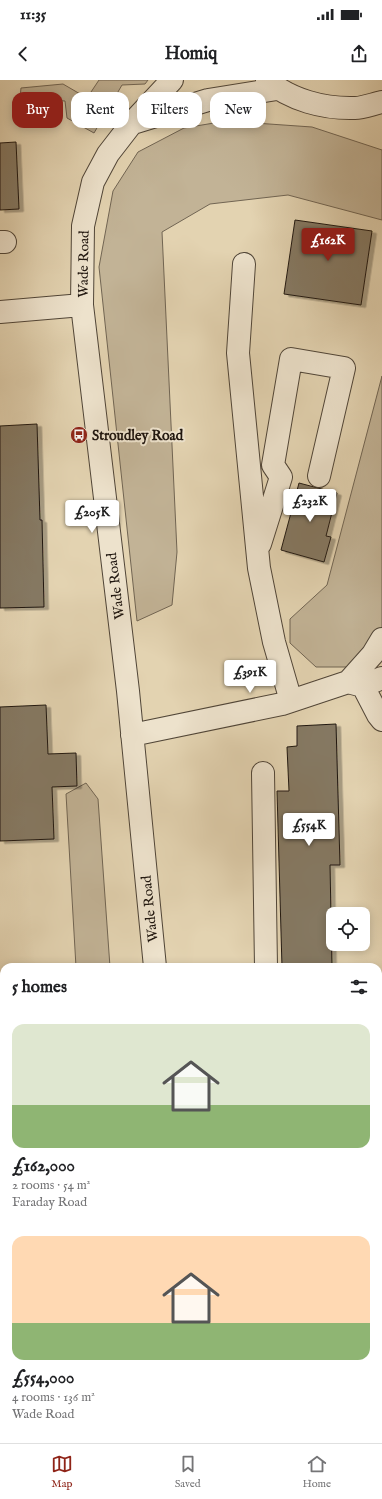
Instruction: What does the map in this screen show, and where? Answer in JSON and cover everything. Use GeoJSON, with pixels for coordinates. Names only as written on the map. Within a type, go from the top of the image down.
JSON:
{"type":"FeatureCollection","features":[{"type":"Feature","properties":{"kind":"street","name":"Wade Road"},"geometry":{"type":"LineString","coordinates":[[155,963],[128,691],[82,305],[83,226],[93,182],[108,154],[132,123],[172,80]]}},
{"type":"Feature","properties":{"kind":"street"},"geometry":{"type":"LineString","coordinates":[[132,123],[208,100],[272,84],[315,105],[355,108],[382,117]]}},
{"type":"Feature","properties":{"kind":"street"},"geometry":{"type":"LineString","coordinates":[[355,108],[382,102]]}},
{"type":"Feature","properties":{"kind":"street"},"geometry":{"type":"LineString","coordinates":[[244,264],[238,353],[257,553],[274,642],[291,701]]}},
{"type":"Feature","properties":{"kind":"street"},"geometry":{"type":"LineString","coordinates":[[0,312],[82,305]]}},
{"type":"Feature","properties":{"kind":"street"},"geometry":{"type":"LineString","coordinates":[[257,553],[281,477],[273,465],[290,359],[344,368],[319,476]]}},
{"type":"Feature","properties":{"kind":"street"},"geometry":{"type":"LineString","coordinates":[[382,639],[373,654],[364,682],[378,715],[382,720]]}},
{"type":"Feature","properties":{"kind":"street"},"geometry":{"type":"LineString","coordinates":[[132,735],[282,704],[364,682]]}},
{"type":"Feature","properties":{"kind":"street"},"geometry":{"type":"LineString","coordinates":[[263,773],[266,963]]}},
{"type":"Feature","properties":{"kind":"shaded area"},"geometry":{"type":"Polygon","coordinates":[[[99,80],[148,80],[145,84],[122,85],[118,92],[91,92],[99,80]]]}},
{"type":"Feature","properties":{"kind":"shaded area"},"geometry":{"type":"Polygon","coordinates":[[[63,84],[77,92],[71,92],[71,120],[67,118],[65,101],[63,101],[63,92],[21,92],[21,88],[63,84]]]}},
{"type":"Feature","properties":{"kind":"shaded area"},"geometry":{"type":"Polygon","coordinates":[[[210,124],[210,128],[266,128],[266,124],[312,127],[382,150],[382,220],[288,195],[210,204],[162,232],[177,552],[172,605],[137,621],[99,267],[113,191],[138,152],[184,128],[202,128],[202,125],[210,124]]]}},
{"type":"Feature","properties":{"kind":"shaded area"},"geometry":{"type":"Polygon","coordinates":[[[85,128],[97,128],[94,133],[85,128]]]}},
{"type":"Feature","properties":{"kind":"shaded area"},"geometry":{"type":"Polygon","coordinates":[[[382,376],[382,651],[371,667],[316,667],[290,643],[290,619],[327,585],[382,376]]]}},
{"type":"Feature","properties":{"kind":"shaded area"},"geometry":{"type":"Polygon","coordinates":[[[86,783],[98,799],[110,963],[76,963],[66,794],[86,783]]]}},
{"type":"Feature","properties":{"kind":"building"},"geometry":{"type":"Polygon","coordinates":[[[16,142],[19,209],[0,210],[0,143],[16,142]]]}},
{"type":"Feature","properties":{"kind":"building"},"geometry":{"type":"Polygon","coordinates":[[[295,220],[372,231],[361,305],[284,294],[295,220]]]}},
{"type":"Feature","properties":{"kind":"building"},"geometry":{"type":"Polygon","coordinates":[[[37,424],[40,520],[42,520],[44,607],[0,608],[0,426],[37,424]]]}},
{"type":"Feature","properties":{"kind":"building"},"geometry":{"type":"Polygon","coordinates":[[[299,483],[337,493],[326,536],[331,537],[324,562],[281,550],[299,483]]]}},
{"type":"Feature","properties":{"kind":"building"},"geometry":{"type":"Polygon","coordinates":[[[46,705],[48,754],[76,753],[77,786],[52,787],[54,839],[0,841],[0,707],[46,705]]]}},
{"type":"Feature","properties":{"kind":"building"},"geometry":{"type":"Polygon","coordinates":[[[336,724],[340,865],[330,865],[331,907],[326,907],[326,951],[332,951],[332,963],[282,963],[277,791],[289,791],[287,747],[297,746],[297,726],[336,724]]]}},
{"type":"Feature","properties":{"kind":"place","name":"Stroudley Road"},"geometry":{"type":"Point","coordinates":[79,435]}}]}
